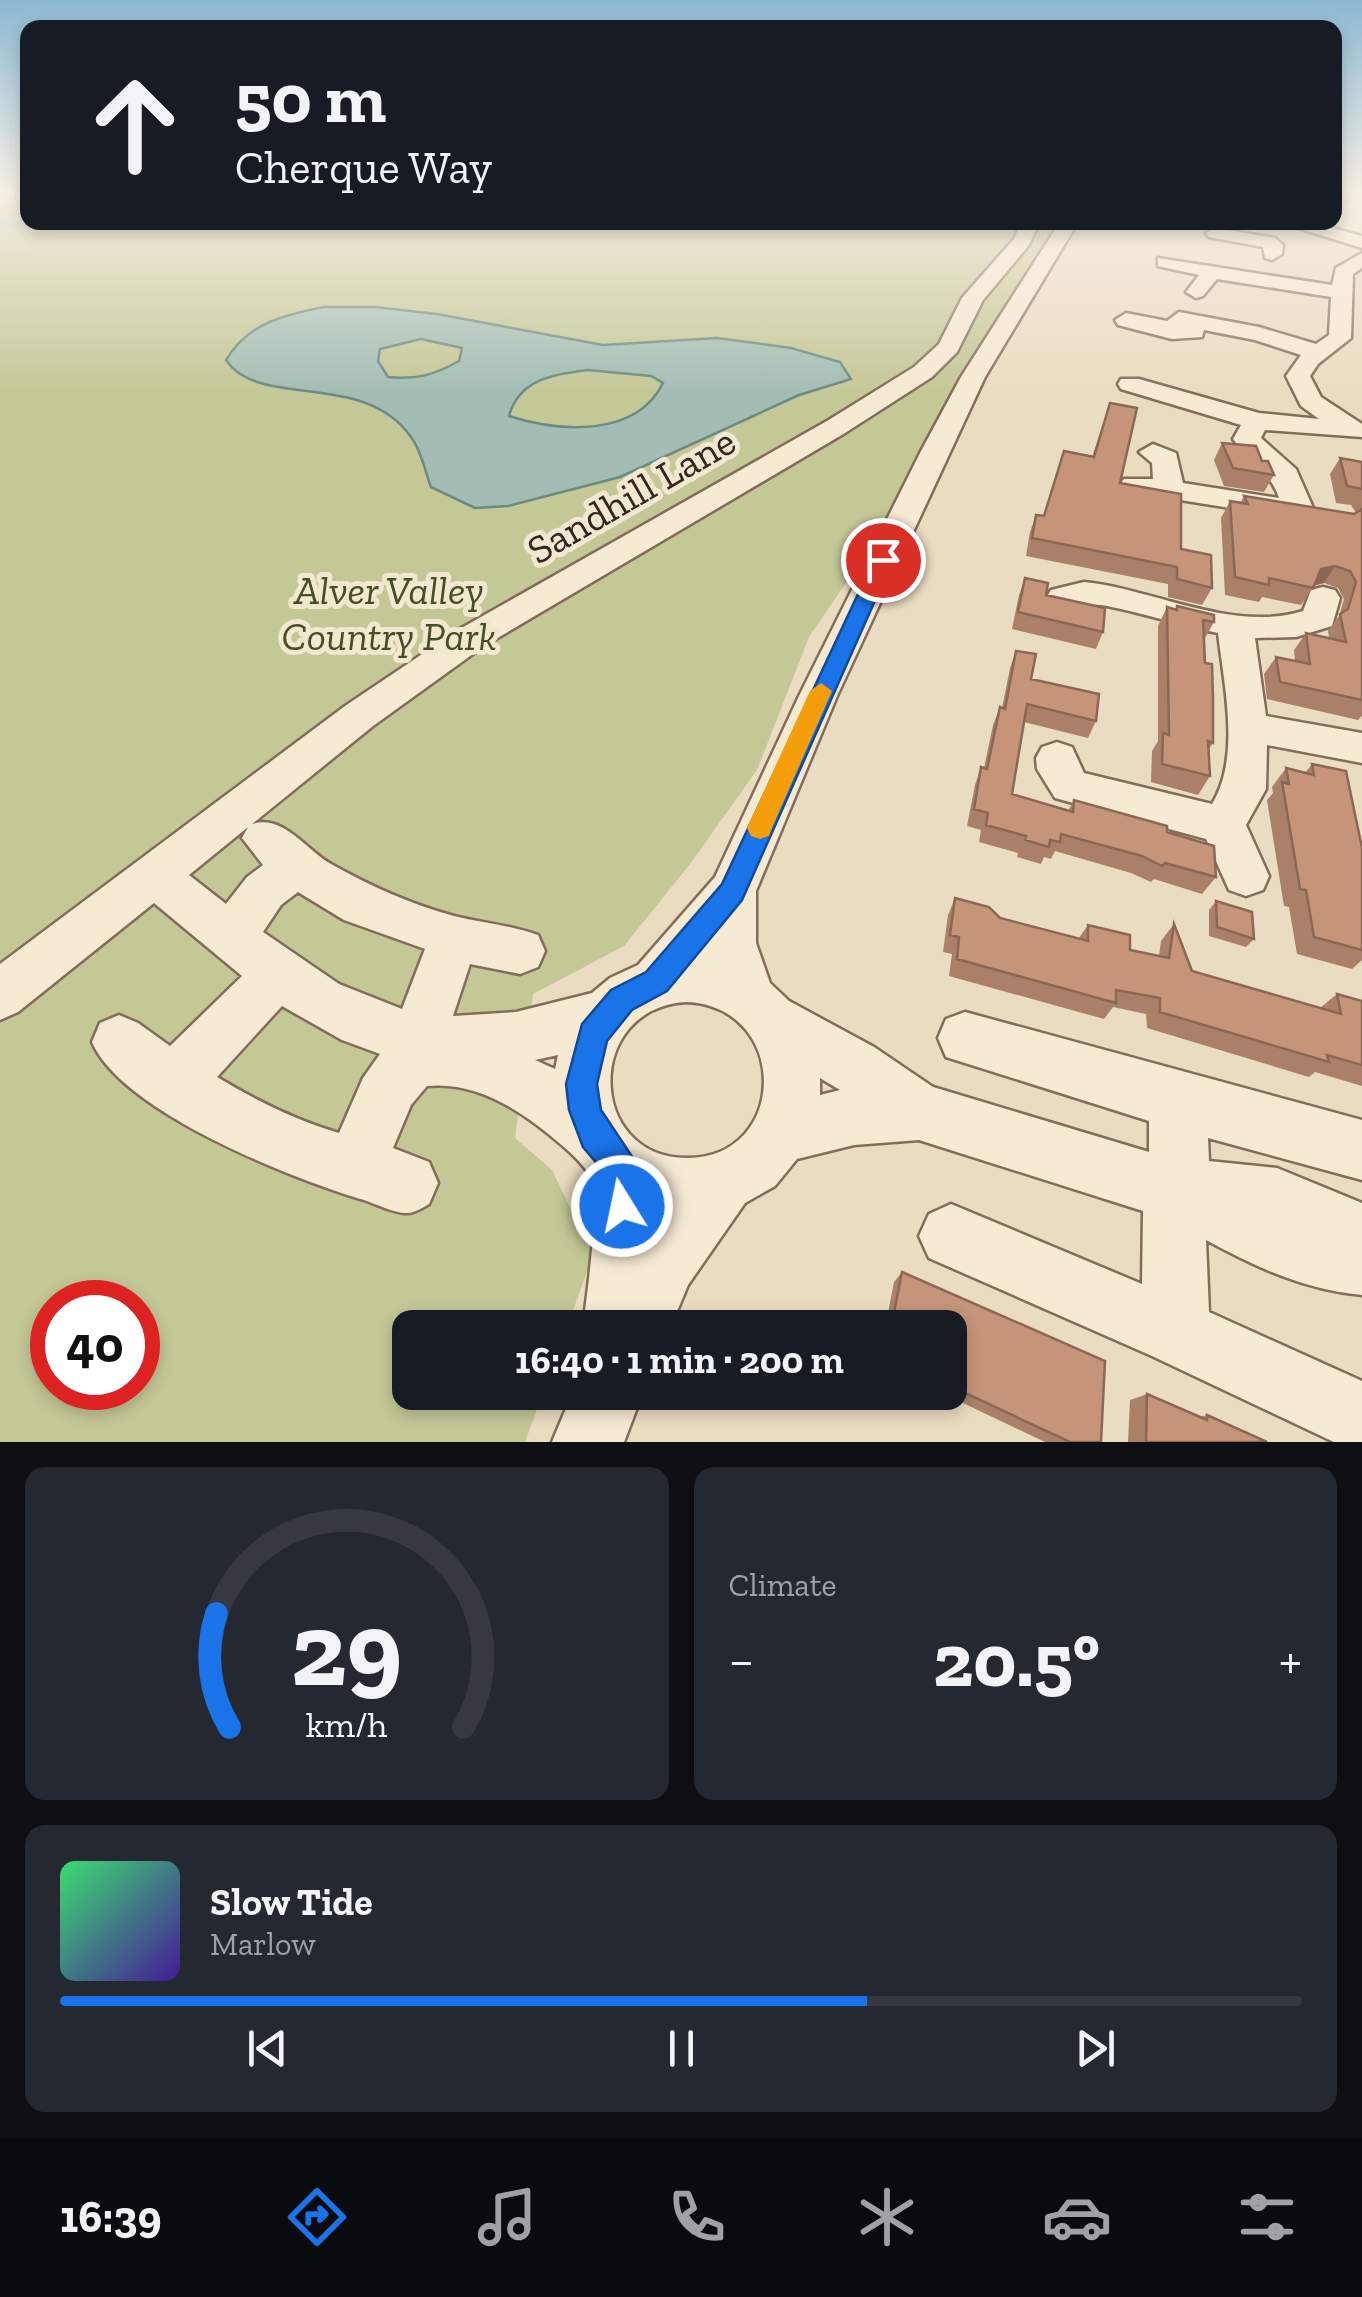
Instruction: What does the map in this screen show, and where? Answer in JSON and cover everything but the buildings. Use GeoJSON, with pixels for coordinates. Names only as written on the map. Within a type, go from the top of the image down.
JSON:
{"type":"FeatureCollection","features":[{"type":"Feature","properties":{"kind":"street","name":"Sandhill Lane"},"geometry":{"type":"LineString","coordinates":[[0,994],[359,716],[471,638],[836,427],[923,372],[949,347],[973,298],[1006,259]]}},
{"type":"Feature","properties":{"kind":"street"},"geometry":{"type":"LineString","coordinates":[[656,982],[732,892],[818,696],[934,454],[973,377],[1046,259]]}},
{"type":"Feature","properties":{"kind":"street"},"geometry":{"type":"LineString","coordinates":[[1351,430],[1310,401],[1298,383],[1300,370],[1340,338],[1343,272],[1360,259]]}},
{"type":"Feature","properties":{"kind":"street"},"geometry":{"type":"LineString","coordinates":[[1165,262],[1190,266],[1189,308]]}},
{"type":"Feature","properties":{"kind":"street"},"geometry":{"type":"LineString","coordinates":[[1126,320],[1189,308],[1343,293]]}},
{"type":"Feature","properties":{"kind":"street"},"geometry":{"type":"LineString","coordinates":[[1189,308],[1319,353]]}},
{"type":"Feature","properties":{"kind":"street"},"geometry":{"type":"LineString","coordinates":[[1130,384],[1257,421],[1351,430]]}},
{"type":"Feature","properties":{"kind":"street"},"geometry":{"type":"LineString","coordinates":[[1134,485],[1312,512],[1286,475],[1258,454],[1248,438],[1257,421]]}},
{"type":"Feature","properties":{"kind":"street"},"geometry":{"type":"LineString","coordinates":[[1152,452],[1166,459],[1170,491]]}},
{"type":"Feature","properties":{"kind":"street"},"geometry":{"type":"LineString","coordinates":[[1063,598],[1084,593],[1236,624],[1313,611]]}},
{"type":"Feature","properties":{"kind":"street"},"geometry":{"type":"LineString","coordinates":[[1223,825],[1244,789],[1248,727],[1236,624]]}},
{"type":"Feature","properties":{"kind":"street"},"geometry":{"type":"LineString","coordinates":[[1248,727],[1362,748]]}},
{"type":"Feature","properties":{"kind":"street"},"geometry":{"type":"LineString","coordinates":[[1057,758],[1058,769],[1070,786],[1223,825]]}},
{"type":"Feature","properties":{"kind":"street"},"geometry":{"type":"LineString","coordinates":[[1223,825],[1246,876]]}},
{"type":"Feature","properties":{"kind":"street"},"geometry":{"type":"LineString","coordinates":[[230,938],[264,891],[280,852],[361,905],[454,938],[520,950]]}},
{"type":"Feature","properties":{"kind":"street"},"geometry":{"type":"LineString","coordinates":[[155,875],[278,975],[349,1016],[418,1039],[484,1045],[549,1033],[607,1014]]}},
{"type":"Feature","properties":{"kind":"street"},"geometry":{"type":"LineString","coordinates":[[120,1042],[136,1059],[240,1124],[299,1151],[382,1175],[395,1081],[405,1068],[424,1058],[452,1060],[500,1072],[542,1093],[645,1180],[670,1188],[697,1189],[723,1183],[746,1172],[766,1155],[780,1134],[790,1105],[792,1073],[784,1044],[760,1009],[731,943],[732,892]]}},
{"type":"Feature","properties":{"kind":"street"},"geometry":{"type":"LineString","coordinates":[[418,1039],[454,938]]}},
{"type":"Feature","properties":{"kind":"street"},"geometry":{"type":"LineString","coordinates":[[173,1083],[278,975]]}},
{"type":"Feature","properties":{"kind":"street"},"geometry":{"type":"LineString","coordinates":[[618,1310],[623,1246],[608,1151],[585,1110],[582,1084],[593,1034],[607,1014],[638,989],[656,982],[705,979],[729,986],[919,1111],[1177,1191],[1277,1244],[1328,1260],[1362,1263]]}},
{"type":"Feature","properties":{"kind":"street"},"geometry":{"type":"LineString","coordinates":[[965,1038],[1362,1150]]}},
{"type":"Feature","properties":{"kind":"street"},"geometry":{"type":"LineString","coordinates":[[1176,1332],[1178,1101]]}},
{"type":"Feature","properties":{"kind":"street"},"geometry":{"type":"LineString","coordinates":[[780,1134],[854,1116],[919,1111]]}},
{"type":"Feature","properties":{"kind":"street"},"geometry":{"type":"LineString","coordinates":[[644,1310],[664,1262],[723,1183]]}},
{"type":"Feature","properties":{"kind":"street"},"geometry":{"type":"LineString","coordinates":[[1177,1191],[1227,1189],[1268,1194],[1320,1214],[1362,1237]]}},
{"type":"Feature","properties":{"kind":"street"},"geometry":{"type":"LineString","coordinates":[[950,1236],[1176,1332],[1362,1418]]}},
{"type":"Feature","properties":{"kind":"street"},"geometry":{"type":"LineString","coordinates":[[588,1442],[601,1410]]}},
{"type":"Feature","properties":{"kind":"green space","name":"Alver Valley Country Park"},"geometry":{"type":"Polygon","coordinates":[[[0,259],[1048,259],[934,454],[809,637],[757,770],[690,864],[624,946],[533,994],[515,1138],[552,1170],[593,1255],[573,1310],[392,1310],[392,1410],[537,1410],[525,1442],[0,1442],[0,259]]]}},
{"type":"Feature","properties":{"kind":"water"},"geometry":{"type":"Polygon","coordinates":[[[323,307],[375,307],[437,314],[603,345],[717,338],[791,348],[840,362],[851,379],[799,395],[620,477],[508,506],[475,508],[431,487],[414,442],[391,416],[340,396],[262,384],[241,375],[226,360],[256,329],[323,307]],[[421,339],[380,349],[378,361],[388,377],[425,375],[459,361],[462,348],[421,339]],[[588,370],[529,386],[509,416],[573,427],[616,422],[651,401],[663,383],[651,376],[588,370]]]}},
{"type":"Feature","properties":{"kind":"slow traffic"},"geometry":{"type":"LineString","coordinates":[[760,828],[821,691]]}},
{"type":"Feature","properties":{"kind":"route"},"geometry":{"type":"LineString","coordinates":[[622,1206],[622,1167],[595,1135],[585,1110],[584,1058],[593,1034],[621,1000],[656,982],[732,892],[883,560]]}}]}
